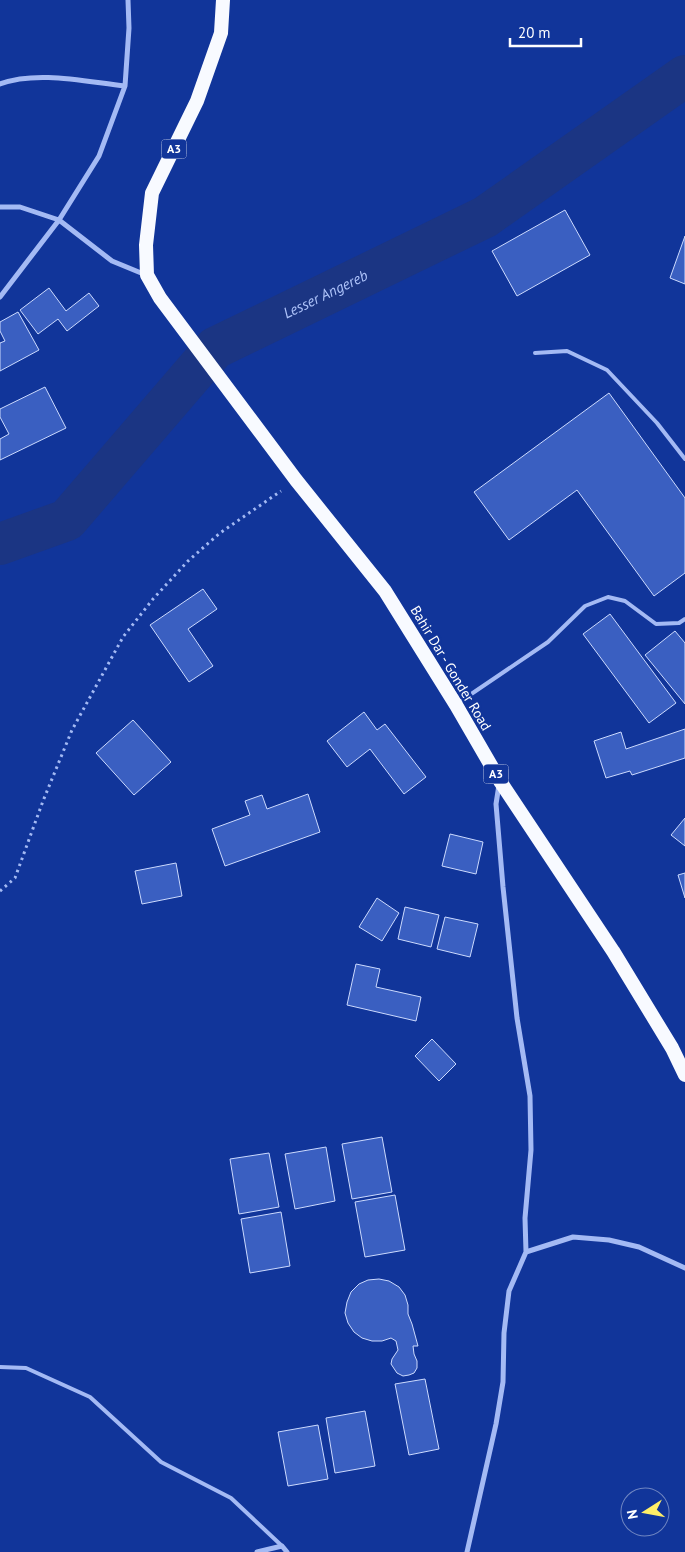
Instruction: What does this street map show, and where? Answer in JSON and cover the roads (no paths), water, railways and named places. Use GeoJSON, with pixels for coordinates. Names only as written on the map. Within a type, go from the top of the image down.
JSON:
{"type":"FeatureCollection","features":[{"type":"Feature","properties":{"kind":"highway","name":"A3"},"geometry":{"type":"LineString","coordinates":[[147,275],[146,245],[152,193],[197,101],[221,33],[223,0]]}},
{"type":"Feature","properties":{"kind":"highway","name":"Bahir Dar - Gonder Road"},"geometry":{"type":"LineString","coordinates":[[147,275],[160,298],[296,480],[385,591],[456,705],[500,781],[613,951],[672,1048],[685,1075]]}},
{"type":"Feature","properties":{"kind":"street"},"geometry":{"type":"LineString","coordinates":[[0,297],[59,220],[99,156],[125,86],[129,28],[128,0]]}},
{"type":"Feature","properties":{"kind":"street"},"geometry":{"type":"LineString","coordinates":[[0,84],[9,81],[48,77],[125,86]]}},
{"type":"Feature","properties":{"kind":"street"},"geometry":{"type":"LineString","coordinates":[[0,207],[20,207],[59,220],[112,261],[147,275]]}},
{"type":"Feature","properties":{"kind":"street"},"geometry":{"type":"LineString","coordinates":[[467,1552],[498,1416],[503,1382],[504,1334],[509,1291],[526,1252],[525,1218],[531,1150],[530,1096],[517,1018],[496,804],[500,781]]}},
{"type":"Feature","properties":{"kind":"street"},"geometry":{"type":"LineString","coordinates":[[526,1252],[573,1237],[609,1240],[639,1248],[685,1268]]}},
{"type":"Feature","properties":{"kind":"street"},"geometry":{"type":"LineString","coordinates":[[257,1552],[282,1546],[287,1552]]}},
{"type":"Feature","properties":{"kind":"lane"},"geometry":{"type":"LineString","coordinates":[[535,353],[567,351],[607,370],[657,424],[685,459]]}},
{"type":"Feature","properties":{"kind":"lane"},"geometry":{"type":"LineString","coordinates":[[456,705],[548,642],[585,606],[608,597],[625,601],[656,624],[679,623],[685,618]]}},
{"type":"Feature","properties":{"kind":"lane"},"geometry":{"type":"LineString","coordinates":[[0,1367],[26,1368],[90,1397],[162,1462],[231,1498],[282,1546]]}},
{"type":"Feature","properties":{"kind":"waterway","name":"Lesser Angereb"},"geometry":{"type":"LineString","coordinates":[[0,544],[67,520],[215,348],[485,217],[685,76]]}}]}
